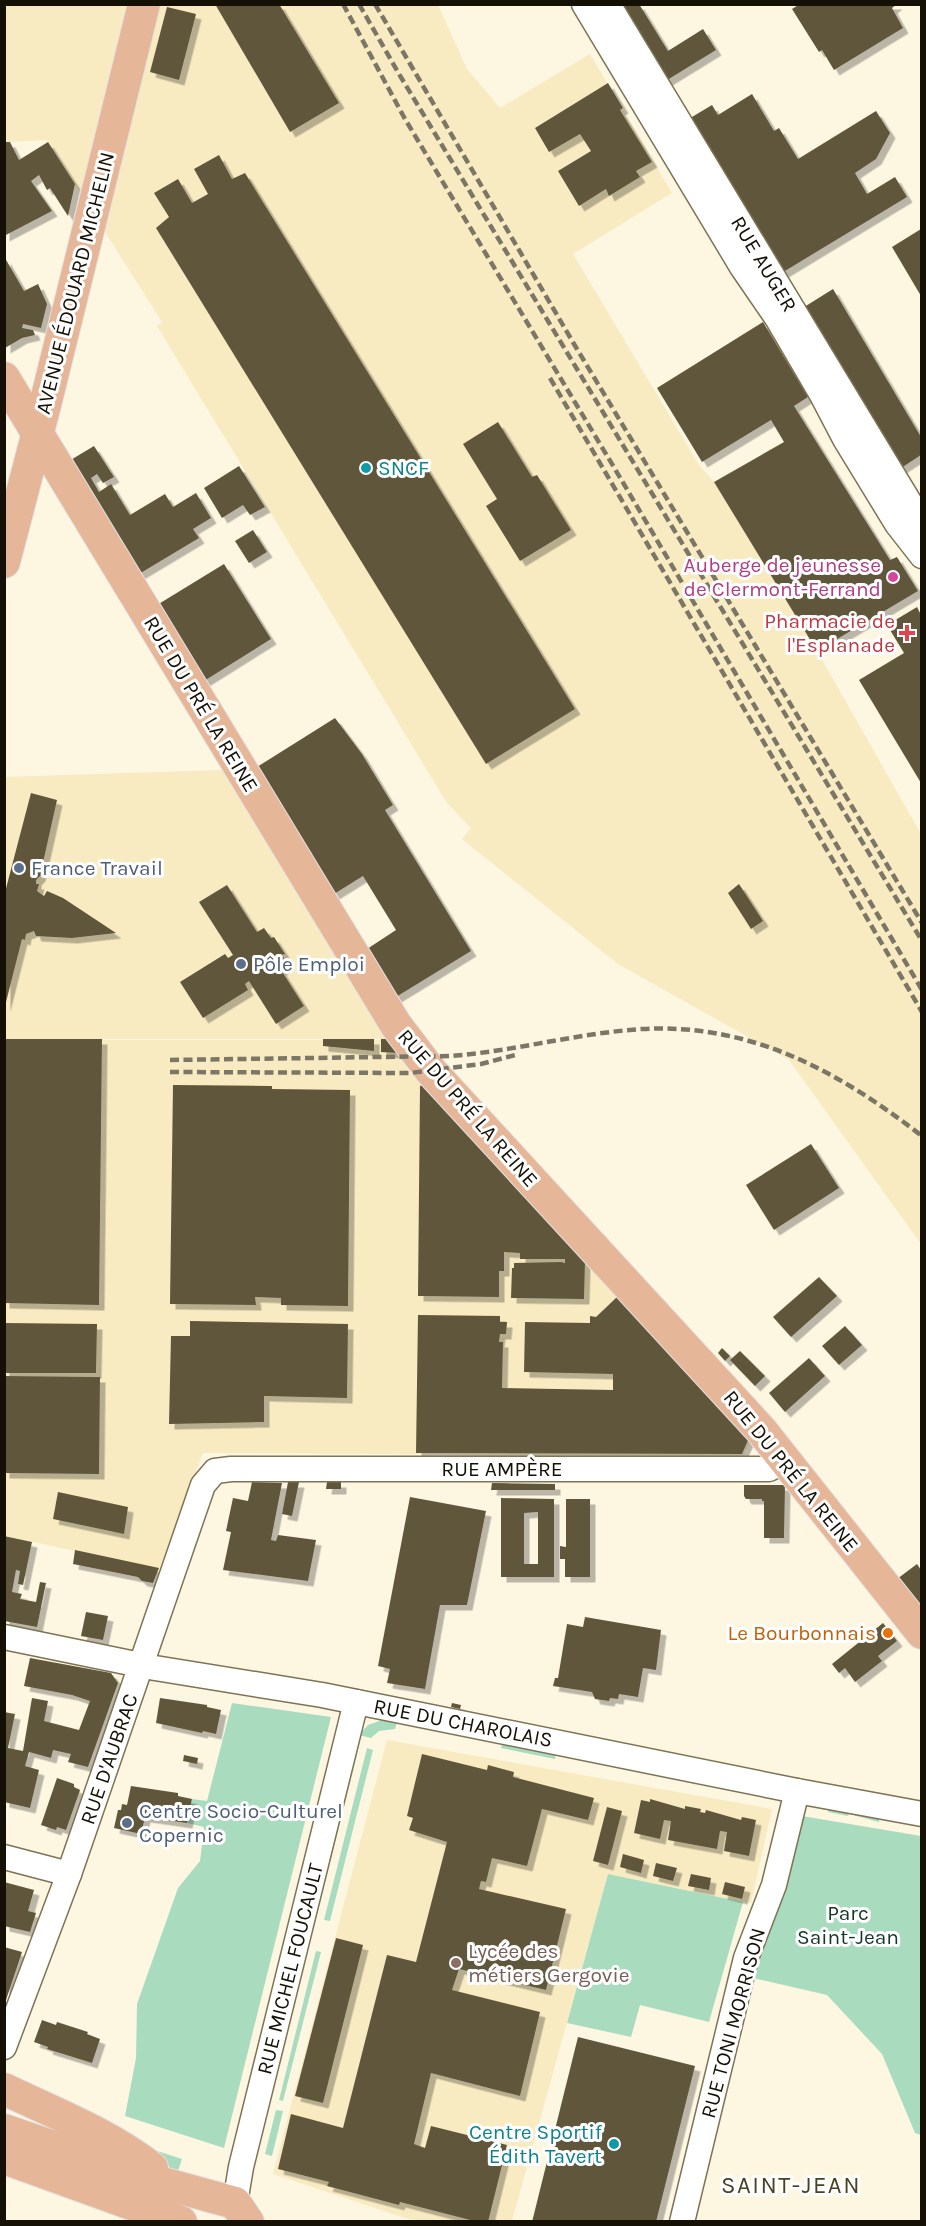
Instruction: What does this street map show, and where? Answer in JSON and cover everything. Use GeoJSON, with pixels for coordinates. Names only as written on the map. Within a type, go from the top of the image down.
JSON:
{"type":"FeatureCollection","features":[{"type":"Feature","properties":{"kind":"main road","name":"AVENUE ÉDOUARD MICHELIN"},"geometry":{"type":"LineString","coordinates":[[4,562],[144,4]]}},
{"type":"Feature","properties":{"kind":"main road","name":"RUE DU PRÉ LA REINE"},"geometry":{"type":"LineString","coordinates":[[4,378],[396,1025],[431,1071],[787,1460],[921,1634]]}},
{"type":"Feature","properties":{"kind":"main road"},"geometry":{"type":"LineString","coordinates":[[4,2089],[130,2152],[165,2182]]}},
{"type":"Feature","properties":{"kind":"main road"},"geometry":{"type":"LineString","coordinates":[[4,2130],[144,2178],[165,2182],[238,2215]]}},
{"type":"Feature","properties":{"kind":"main road"},"geometry":{"type":"LineString","coordinates":[[4,2158],[182,2222]]}},
{"type":"Feature","properties":{"kind":"street"},"geometry":{"type":"LineString","coordinates":[[584,4],[742,267],[777,318],[885,505],[921,556]]}},
{"type":"Feature","properties":{"kind":"street","name":"RUE AUGER"},"geometry":{"type":"LineString","coordinates":[[608,4],[921,523]]}},
{"type":"Feature","properties":{"kind":"street","name":"RUE AMPÈRE"},"geometry":{"type":"LineString","coordinates":[[215,1471],[255,1469],[769,1469],[787,1460]]}},
{"type":"Feature","properties":{"kind":"street","name":"RUE D'AUBRAC"},"geometry":{"type":"LineString","coordinates":[[4,2048],[69,1874],[203,1485],[215,1471]]}},
{"type":"Feature","properties":{"kind":"street","name":"RUE DU CHAROLAIS"},"geometry":{"type":"LineString","coordinates":[[4,1637],[141,1665],[356,1702],[921,1814]]}},
{"type":"Feature","properties":{"kind":"street","name":"RUE MICHEL FOUCAULT"},"geometry":{"type":"LineString","coordinates":[[238,2215],[241,2166],[356,1702]]}},
{"type":"Feature","properties":{"kind":"street","name":"RUE TONI MORRISON"},"geometry":{"type":"LineString","coordinates":[[682,2222],[746,1958],[774,1885],[797,1791]]}},
{"type":"Feature","properties":{"kind":"street"},"geometry":{"type":"LineString","coordinates":[[4,1857],[69,1874]]}},
{"type":"Feature","properties":{"kind":"shaded area"},"geometry":{"type":"Polygon","coordinates":[[[5,5],[438,5],[467,69],[500,108],[590,54],[672,193],[573,254],[699,465],[714,482],[817,651],[921,834],[921,1244],[789,1060],[618,964],[462,839],[471,828],[447,803],[157,326],[162,322],[47,140],[7,142],[5,133],[5,5]]]}},
{"type":"Feature","properties":{"kind":"shaded area"},"geometry":{"type":"Polygon","coordinates":[[[228,771],[388,1039],[5,1039],[4,777],[228,771]]]}},
{"type":"Feature","properties":{"kind":"shaded area"},"geometry":{"type":"Polygon","coordinates":[[[4,1040],[389,1040],[410,1073],[587,1265],[740,1426],[751,1439],[743,1456],[203,1453],[159,1569],[5,1536],[4,1040]]]}},
{"type":"Feature","properties":{"kind":"shaded area","name":"Lycée des métiers Gergovie"},"geometry":{"type":"Polygon","coordinates":[[[387,1740],[772,1809],[751,1903],[608,1874],[512,2221],[414,2221],[273,2174],[387,1740]]]}},
{"type":"Feature","properties":{"kind":"green space"},"geometry":{"type":"Polygon","coordinates":[[[232,1703],[331,1717],[224,2148],[125,2116],[136,2058],[137,2004],[178,1888],[200,1861],[204,1827],[187,1823],[192,1799],[207,1801],[232,1703]]]}},
{"type":"Feature","properties":{"kind":"green space"},"geometry":{"type":"Polygon","coordinates":[[[382,1720],[397,1722],[395,1729],[379,1731],[371,1738],[359,1735],[368,1725],[382,1720]]]}},
{"type":"Feature","properties":{"kind":"green space"},"geometry":{"type":"Polygon","coordinates":[[[503,1742],[556,1753],[555,1759],[501,1748],[503,1742]]]}},
{"type":"Feature","properties":{"kind":"green space"},"geometry":{"type":"Polygon","coordinates":[[[367,1748],[373,1750],[330,1921],[324,1920],[367,1748]]]}},
{"type":"Feature","properties":{"kind":"green space"},"geometry":{"type":"Polygon","coordinates":[[[352,1753],[357,1754],[316,1918],[311,1917],[352,1753]]]}},
{"type":"Feature","properties":{"kind":"green space"},"geometry":{"type":"Polygon","coordinates":[[[829,1807],[880,1816],[879,1822],[849,1814],[848,1816],[828,1812],[829,1807]]]}},
{"type":"Feature","properties":{"kind":"green space","name":"Parc Saint-Jean"},"geometry":{"type":"Polygon","coordinates":[[[802,1816],[921,1836],[921,2135],[915,2133],[882,2054],[827,1995],[753,1978],[802,1816]]]}},
{"type":"Feature","properties":{"kind":"green space"},"geometry":{"type":"Polygon","coordinates":[[[608,1874],[743,1902],[709,2022],[640,2005],[631,2037],[567,2023],[608,1874]]]}},
{"type":"Feature","properties":{"kind":"green space"},"geometry":{"type":"Polygon","coordinates":[[[316,1951],[321,1952],[283,2101],[279,2100],[316,1951]]]}},
{"type":"Feature","properties":{"kind":"green space"},"geometry":{"type":"Polygon","coordinates":[[[276,2110],[283,2111],[272,2156],[265,2154],[276,2110]]]}},
{"type":"Feature","properties":{"kind":"green space"},"geometry":{"type":"Polygon","coordinates":[[[145,2147],[182,2159],[176,2177],[145,2147]]]}},
{"type":"Feature","properties":{"kind":"building"},"geometry":{"type":"Polygon","coordinates":[[[215,4],[279,4],[339,103],[290,132],[215,4]]]}},
{"type":"Feature","properties":{"kind":"building"},"geometry":{"type":"Polygon","coordinates":[[[618,4],[639,4],[668,51],[703,29],[716,50],[664,82],[618,4]]]}},
{"type":"Feature","properties":{"kind":"building"},"geometry":{"type":"Polygon","coordinates":[[[800,4],[897,4],[892,8],[903,28],[834,70],[822,50],[819,52],[792,9],[800,4]]]}},
{"type":"Feature","properties":{"kind":"building"},"geometry":{"type":"Polygon","coordinates":[[[167,7],[196,14],[179,80],[150,72],[167,7]]]}},
{"type":"Feature","properties":{"kind":"building"},"geometry":{"type":"Polygon","coordinates":[[[608,83],[623,108],[620,110],[652,162],[636,171],[640,177],[609,196],[606,189],[579,206],[558,171],[591,151],[580,134],[549,152],[535,128],[608,83]]]}},
{"type":"Feature","properties":{"kind":"building"},"geometry":{"type":"Polygon","coordinates":[[[752,94],[774,131],[779,128],[798,159],[876,111],[890,133],[876,159],[855,173],[867,194],[895,177],[907,197],[780,274],[687,120],[712,105],[718,115],[752,94]]]}},
{"type":"Feature","properties":{"kind":"building"},"geometry":{"type":"Polygon","coordinates":[[[4,142],[10,142],[19,160],[48,142],[75,184],[68,216],[50,188],[47,190],[39,175],[31,181],[52,211],[4,236],[4,142]]]}},
{"type":"Feature","properties":{"kind":"building","name":"SNCF"},"geometry":{"type":"Polygon","coordinates":[[[219,155],[232,179],[245,173],[575,709],[486,764],[156,228],[169,217],[154,193],[178,179],[192,203],[208,194],[194,169],[219,155]]]}},
{"type":"Feature","properties":{"kind":"building"},"geometry":{"type":"Polygon","coordinates":[[[921,229],[921,296],[892,247],[921,229]]]}},
{"type":"Feature","properties":{"kind":"building"},"geometry":{"type":"Polygon","coordinates":[[[5,258],[24,291],[38,284],[47,304],[41,328],[23,324],[22,328],[33,330],[35,335],[22,338],[5,348],[5,258]]]}},
{"type":"Feature","properties":{"kind":"building"},"geometry":{"type":"Polygon","coordinates":[[[833,289],[921,437],[921,455],[898,470],[801,309],[833,289]]]}},
{"type":"Feature","properties":{"kind":"building"},"geometry":{"type":"Polygon","coordinates":[[[763,322],[808,397],[794,406],[890,560],[897,557],[918,591],[817,651],[714,482],[784,442],[771,420],[702,462],[657,388],[763,322]]]}},
{"type":"Feature","properties":{"kind":"building"},"geometry":{"type":"Polygon","coordinates":[[[498,422],[532,477],[537,475],[571,530],[520,561],[486,506],[497,499],[463,444],[498,422]]]}},
{"type":"Feature","properties":{"kind":"building"},"geometry":{"type":"Polygon","coordinates":[[[94,446],[114,477],[103,483],[97,474],[91,478],[99,492],[111,484],[130,515],[165,494],[173,507],[196,493],[211,518],[193,529],[199,538],[139,574],[69,461],[94,446]]]}},
{"type":"Feature","properties":{"kind":"building"},"geometry":{"type":"Polygon","coordinates":[[[239,466],[265,507],[250,515],[243,505],[222,518],[204,488],[239,466]]]}},
{"type":"Feature","properties":{"kind":"building"},"geometry":{"type":"Polygon","coordinates":[[[253,530],[267,552],[249,563],[235,541],[253,530]]]}},
{"type":"Feature","properties":{"kind":"building"},"geometry":{"type":"Polygon","coordinates":[[[224,564],[271,639],[204,681],[157,605],[224,564]]]}},
{"type":"Feature","properties":{"kind":"building"},"geometry":{"type":"Polygon","coordinates":[[[917,607],[921,615],[921,783],[859,680],[904,653],[887,625],[917,607]]]}},
{"type":"Feature","properties":{"kind":"building"},"geometry":{"type":"Polygon","coordinates":[[[335,718],[362,754],[393,805],[385,810],[471,951],[396,997],[367,949],[396,930],[363,876],[334,894],[257,767],[335,718]]]}},
{"type":"Feature","properties":{"kind":"building"},"geometry":{"type":"Polygon","coordinates":[[[31,793],[57,800],[40,876],[36,880],[36,884],[39,884],[37,891],[44,896],[47,891],[63,898],[116,933],[72,938],[36,936],[34,931],[26,934],[25,940],[22,939],[5,1006],[4,896],[31,793]]]}},
{"type":"Feature","properties":{"kind":"building"},"geometry":{"type":"Polygon","coordinates":[[[739,884],[763,921],[751,929],[728,893],[739,884]]]}},
{"type":"Feature","properties":{"kind":"building"},"geometry":{"type":"Polygon","coordinates":[[[227,885],[257,932],[264,928],[271,938],[274,937],[285,954],[282,955],[288,965],[281,970],[304,1006],[276,1024],[249,981],[245,984],[248,990],[203,1018],[180,982],[225,954],[228,958],[233,955],[199,902],[227,885]]]}},
{"type":"Feature","properties":{"kind":"building"},"geometry":{"type":"Polygon","coordinates":[[[4,1039],[102,1039],[99,1305],[4,1303],[4,1039]]]}},
{"type":"Feature","properties":{"kind":"building"},"geometry":{"type":"Polygon","coordinates":[[[323,1039],[374,1039],[374,1051],[323,1046],[323,1039]]]}},
{"type":"Feature","properties":{"kind":"building"},"geometry":{"type":"Polygon","coordinates":[[[381,1039],[388,1039],[398,1053],[381,1052],[381,1039]]]}},
{"type":"Feature","properties":{"kind":"building"},"geometry":{"type":"Polygon","coordinates":[[[173,1085],[350,1090],[348,1306],[281,1305],[281,1298],[255,1297],[256,1305],[170,1304],[173,1085]]]}},
{"type":"Feature","properties":{"kind":"building"},"geometry":{"type":"Polygon","coordinates":[[[423,1085],[585,1262],[584,1299],[511,1298],[514,1263],[565,1263],[565,1259],[520,1259],[520,1253],[504,1252],[504,1271],[499,1271],[499,1297],[418,1296],[420,1086],[423,1085]]]}},
{"type":"Feature","properties":{"kind":"building"},"geometry":{"type":"Polygon","coordinates":[[[811,1144],[839,1188],[774,1230],[746,1185],[811,1144]]]}},
{"type":"Feature","properties":{"kind":"building"},"geometry":{"type":"Polygon","coordinates":[[[819,1277],[837,1296],[791,1337],[773,1317],[819,1277]]]}},
{"type":"Feature","properties":{"kind":"building"},"geometry":{"type":"Polygon","coordinates":[[[617,1297],[738,1423],[749,1438],[742,1454],[416,1453],[418,1315],[500,1316],[500,1322],[507,1322],[506,1334],[500,1334],[499,1342],[503,1342],[502,1388],[613,1390],[613,1374],[524,1372],[525,1322],[590,1323],[590,1316],[596,1317],[617,1297]]]}},
{"type":"Feature","properties":{"kind":"building"},"geometry":{"type":"Polygon","coordinates":[[[190,1321],[348,1324],[347,1398],[264,1396],[264,1422],[169,1424],[171,1336],[190,1336],[190,1321]]]}},
{"type":"Feature","properties":{"kind":"building"},"geometry":{"type":"Polygon","coordinates":[[[4,1323],[97,1324],[96,1373],[4,1373],[4,1323]]]}},
{"type":"Feature","properties":{"kind":"building"},"geometry":{"type":"Polygon","coordinates":[[[845,1326],[862,1345],[839,1365],[822,1346],[845,1326]]]}},
{"type":"Feature","properties":{"kind":"building"},"geometry":{"type":"Polygon","coordinates":[[[722,1348],[730,1356],[725,1361],[718,1353],[722,1348]]]}},
{"type":"Feature","properties":{"kind":"building"},"geometry":{"type":"Polygon","coordinates":[[[740,1351],[765,1376],[755,1386],[730,1360],[740,1351]]]}},
{"type":"Feature","properties":{"kind":"building"},"geometry":{"type":"Polygon","coordinates":[[[809,1358],[825,1376],[785,1412],[769,1393],[809,1358]]]}},
{"type":"Feature","properties":{"kind":"building"},"geometry":{"type":"Polygon","coordinates":[[[4,1376],[100,1377],[99,1474],[4,1473],[4,1376]]]}},
{"type":"Feature","properties":{"kind":"building"},"geometry":{"type":"Polygon","coordinates":[[[252,1482],[282,1483],[271,1540],[276,1541],[278,1535],[316,1540],[308,1581],[223,1570],[231,1532],[226,1531],[233,1498],[248,1501],[252,1482]]]}},
{"type":"Feature","properties":{"kind":"building"},"geometry":{"type":"Polygon","coordinates":[[[288,1482],[299,1482],[292,1516],[282,1514],[288,1482]]]}},
{"type":"Feature","properties":{"kind":"building"},"geometry":{"type":"Polygon","coordinates":[[[327,1482],[341,1482],[341,1489],[326,1489],[327,1482]]]}},
{"type":"Feature","properties":{"kind":"building"},"geometry":{"type":"Polygon","coordinates":[[[492,1483],[555,1484],[555,1490],[491,1490],[492,1483]]]}},
{"type":"Feature","properties":{"kind":"building"},"geometry":{"type":"Polygon","coordinates":[[[744,1485],[785,1485],[784,1538],[764,1538],[764,1501],[746,1499],[744,1485]]]}},
{"type":"Feature","properties":{"kind":"building"},"geometry":{"type":"Polygon","coordinates":[[[58,1492],[128,1507],[124,1534],[53,1519],[58,1492]]]}},
{"type":"Feature","properties":{"kind":"building"},"geometry":{"type":"Polygon","coordinates":[[[410,1497],[486,1511],[467,1605],[440,1605],[425,1689],[387,1683],[390,1669],[378,1666],[410,1497]]]}},
{"type":"Feature","properties":{"kind":"building"},"geometry":{"type":"Polygon","coordinates":[[[501,1498],[554,1499],[554,1577],[501,1577],[501,1498]],[[538,1512],[524,1513],[524,1564],[538,1564],[538,1512]]]}},
{"type":"Feature","properties":{"kind":"building"},"geometry":{"type":"Polygon","coordinates":[[[566,1499],[590,1499],[590,1577],[565,1577],[565,1559],[560,1559],[560,1546],[566,1547],[566,1499]]]}},
{"type":"Feature","properties":{"kind":"building"},"geometry":{"type":"Polygon","coordinates":[[[4,1536],[32,1542],[23,1585],[18,1584],[20,1571],[16,1570],[12,1592],[22,1594],[20,1599],[36,1602],[40,1582],[46,1583],[37,1627],[4,1621],[4,1536]]]}},
{"type":"Feature","properties":{"kind":"building"},"geometry":{"type":"Polygon","coordinates":[[[75,1550],[159,1568],[153,1583],[142,1581],[138,1577],[73,1564],[75,1550]]]}},
{"type":"Feature","properties":{"kind":"building"},"geometry":{"type":"Polygon","coordinates":[[[917,1564],[921,1570],[921,1610],[897,1579],[917,1564]]]}},
{"type":"Feature","properties":{"kind":"building"},"geometry":{"type":"Polygon","coordinates":[[[86,1612],[108,1616],[103,1640],[81,1636],[86,1612]]]}},
{"type":"Feature","properties":{"kind":"building"},"geometry":{"type":"Polygon","coordinates":[[[585,1617],[661,1630],[656,1670],[643,1668],[638,1697],[619,1694],[618,1699],[610,1698],[609,1701],[595,1699],[592,1692],[553,1686],[555,1678],[558,1678],[567,1624],[583,1627],[585,1617]]]}},
{"type":"Feature","properties":{"kind":"building"},"geometry":{"type":"Polygon","coordinates":[[[883,1623],[897,1641],[878,1656],[882,1661],[855,1682],[845,1668],[839,1673],[832,1664],[883,1623]]]}},
{"type":"Feature","properties":{"kind":"building"},"geometry":{"type":"Polygon","coordinates":[[[30,1658],[111,1673],[118,1683],[88,1767],[68,1762],[71,1754],[53,1750],[51,1758],[29,1752],[25,1766],[39,1770],[30,1808],[4,1802],[4,1712],[15,1714],[8,1748],[23,1751],[32,1698],[48,1701],[44,1721],[79,1730],[90,1701],[72,1695],[24,1686],[30,1658]]]}},
{"type":"Feature","properties":{"kind":"building"},"geometry":{"type":"Polygon","coordinates":[[[160,1698],[207,1705],[207,1707],[221,1710],[216,1734],[156,1723],[160,1698]]]}},
{"type":"Feature","properties":{"kind":"building"},"geometry":{"type":"Polygon","coordinates":[[[452,1703],[461,1705],[460,1709],[451,1707],[452,1703]]]}},
{"type":"Feature","properties":{"kind":"building"},"geometry":{"type":"Polygon","coordinates":[[[422,1754],[487,1770],[488,1765],[514,1772],[513,1777],[594,1798],[588,1820],[542,1809],[527,1866],[492,1858],[486,1882],[481,1881],[479,1889],[566,1909],[546,1990],[459,1969],[452,1990],[540,2012],[520,2096],[431,2073],[414,2144],[425,2148],[431,2126],[507,2145],[488,2222],[478,2222],[400,2202],[399,2205],[327,2186],[329,2182],[278,2169],[291,2114],[343,2128],[387,1955],[416,1962],[447,1842],[409,1830],[413,1818],[407,1816],[422,1754]]]}},
{"type":"Feature","properties":{"kind":"building"},"geometry":{"type":"Polygon","coordinates":[[[184,1755],[198,1758],[197,1764],[183,1761],[184,1755]]]}},
{"type":"Feature","properties":{"kind":"building"},"geometry":{"type":"Polygon","coordinates":[[[57,1778],[74,1784],[74,1787],[80,1790],[66,1830],[57,1827],[56,1830],[41,1825],[57,1778]]]}},
{"type":"Feature","properties":{"kind":"building"},"geometry":{"type":"Polygon","coordinates":[[[131,1786],[178,1793],[178,1796],[192,1799],[187,1823],[145,1817],[141,1834],[114,1828],[118,1810],[121,1810],[122,1804],[127,1805],[131,1786]]]}},
{"type":"Feature","properties":{"kind":"building"},"geometry":{"type":"Polygon","coordinates":[[[650,1799],[685,1809],[685,1806],[701,1809],[700,1812],[705,1813],[706,1810],[741,1820],[742,1817],[756,1820],[749,1856],[724,1851],[727,1832],[720,1831],[717,1849],[668,1840],[671,1821],[664,1820],[660,1839],[634,1833],[641,1800],[650,1802],[650,1799]]]}},
{"type":"Feature","properties":{"kind":"building"},"geometry":{"type":"Polygon","coordinates":[[[607,1807],[622,1811],[608,1865],[593,1861],[607,1807]]]}},
{"type":"Feature","properties":{"kind":"building"},"geometry":{"type":"Polygon","coordinates":[[[623,1854],[644,1860],[641,1873],[620,1867],[623,1854]]]}},
{"type":"Feature","properties":{"kind":"building"},"geometry":{"type":"Polygon","coordinates":[[[656,1863],[677,1868],[673,1881],[653,1876],[656,1863]]]}},
{"type":"Feature","properties":{"kind":"building"},"geometry":{"type":"Polygon","coordinates":[[[691,1874],[711,1878],[709,1890],[688,1886],[691,1874]]]}},
{"type":"Feature","properties":{"kind":"building"},"geometry":{"type":"Polygon","coordinates":[[[4,1882],[34,1890],[28,1911],[36,1913],[30,1932],[4,1926],[4,1882]]]}},
{"type":"Feature","properties":{"kind":"building"},"geometry":{"type":"Polygon","coordinates":[[[725,1882],[745,1887],[742,1899],[722,1894],[725,1882]]]}},
{"type":"Feature","properties":{"kind":"building"},"geometry":{"type":"Polygon","coordinates":[[[336,1938],[363,1945],[323,2103],[295,2096],[336,1938]]]}},
{"type":"Feature","properties":{"kind":"building"},"geometry":{"type":"Polygon","coordinates":[[[4,1947],[22,1952],[5,2003],[4,2003],[4,1947]]]}},
{"type":"Feature","properties":{"kind":"building"},"geometry":{"type":"Polygon","coordinates":[[[42,2020],[56,2025],[57,2022],[88,2032],[87,2034],[100,2039],[92,2063],[47,2049],[48,2047],[34,2042],[42,2020]]]}},
{"type":"Feature","properties":{"kind":"building","name":"Centre Sportif Édith Tavert"},"geometry":{"type":"Polygon","coordinates":[[[578,2037],[695,2066],[656,2222],[532,2222],[578,2037]]]}},
{"type":"Feature","properties":{"kind":"railway"},"geometry":{"type":"LineString","coordinates":[[343,4],[405,119],[615,469],[922,990]]}},
{"type":"Feature","properties":{"kind":"railway"},"geometry":{"type":"LineString","coordinates":[[359,4],[922,941]]}},
{"type":"Feature","properties":{"kind":"railway"},"geometry":{"type":"LineString","coordinates":[[375,4],[574,344],[922,923]]}},
{"type":"Feature","properties":{"kind":"railway"},"geometry":{"type":"LineString","coordinates":[[550,378],[922,1012]]}},
{"type":"Feature","properties":{"kind":"railway"},"geometry":{"type":"LineString","coordinates":[[170,1060],[451,1056],[618,1031],[682,1029],[720,1034],[756,1043],[791,1056],[858,1091],[922,1136]]}},
{"type":"Feature","properties":{"kind":"railway"},"geometry":{"type":"LineString","coordinates":[[170,1072],[410,1073],[481,1064],[515,1055]]}},
{"type":"Feature","properties":{"kind":"place","name":"SNCF"},"geometry":{"type":"Point","coordinates":[366,468]}},
{"type":"Feature","properties":{"kind":"place","name":"Auberge de jeunesse de Clermont-Ferrand"},"geometry":{"type":"Point","coordinates":[893,577]}},
{"type":"Feature","properties":{"kind":"place","name":"Pharmacie de l'Esplanade"},"geometry":{"type":"Point","coordinates":[907,633]}},
{"type":"Feature","properties":{"kind":"place","name":"France Travail"},"geometry":{"type":"Point","coordinates":[19,868]}},
{"type":"Feature","properties":{"kind":"place","name":"Pôle Emploi"},"geometry":{"type":"Point","coordinates":[241,964]}},
{"type":"Feature","properties":{"kind":"place","name":"Le Bourbonnais"},"geometry":{"type":"Point","coordinates":[888,1633]}},
{"type":"Feature","properties":{"kind":"place","name":"Centre Socio-Culturel Copernic"},"geometry":{"type":"Point","coordinates":[127,1823]}},
{"type":"Feature","properties":{"kind":"place","name":"Lycée des métiers Gergovie"},"geometry":{"type":"Point","coordinates":[456,1963]}},
{"type":"Feature","properties":{"kind":"place","name":"Centre Sportif Édith Tavert"},"geometry":{"type":"Point","coordinates":[614,2144]}},
{"type":"Feature","properties":{"kind":"district","name":"SAINT-JEAN"},"geometry":{"type":"Point","coordinates":[791,2185]}}]}
